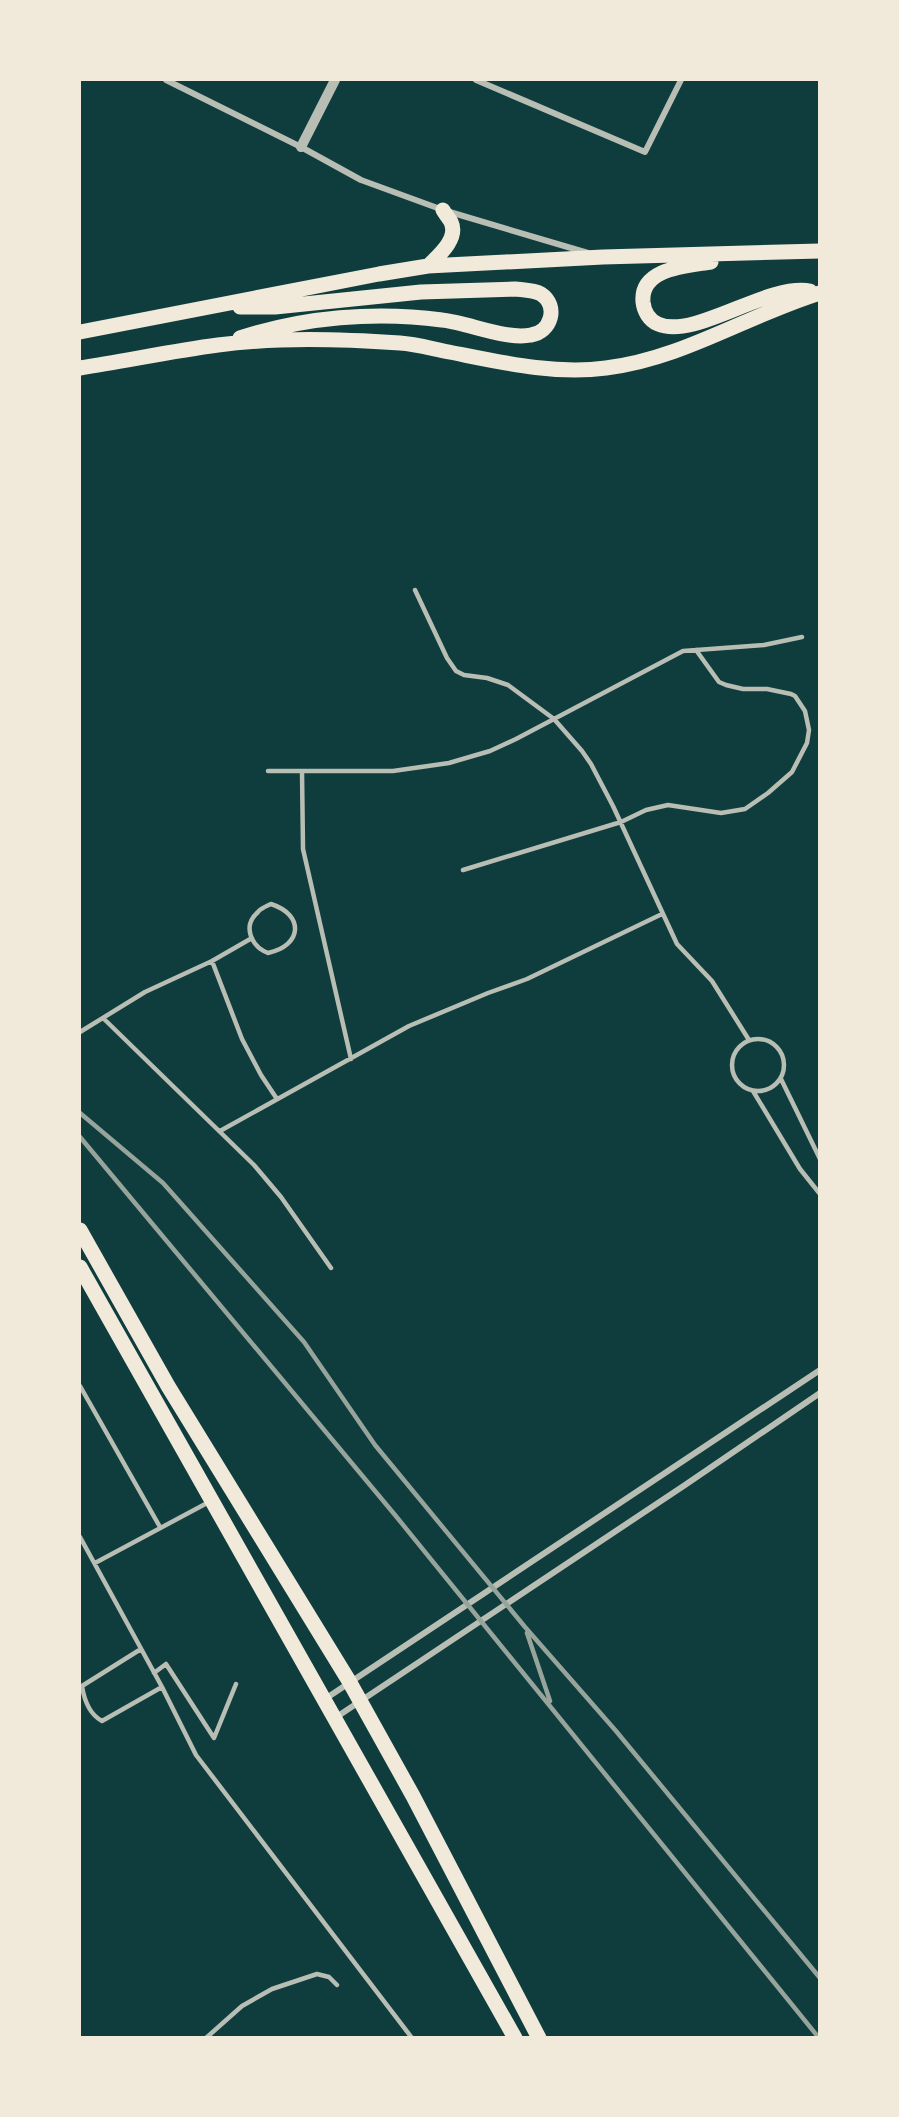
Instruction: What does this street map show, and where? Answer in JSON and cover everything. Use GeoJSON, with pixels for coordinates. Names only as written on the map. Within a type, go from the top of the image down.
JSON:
{"type":"FeatureCollection","features":[{"type":"Feature","properties":{"kind":"main road"},"geometry":{"type":"LineString","coordinates":[[428,266],[446,248],[451,239],[452,222],[442,210]]}},
{"type":"Feature","properties":{"kind":"main road"},"geometry":{"type":"LineString","coordinates":[[80,332],[428,266],[603,257],[819,251]]}},
{"type":"Feature","properties":{"kind":"main road"},"geometry":{"type":"LineString","coordinates":[[742,253],[728,259],[662,272],[646,286],[643,296],[646,313],[658,324],[681,325],[702,321],[793,290],[819,293]]}},
{"type":"Feature","properties":{"kind":"main road"},"geometry":{"type":"LineString","coordinates":[[219,345],[270,328],[351,316],[422,317],[477,326],[508,335],[530,336],[544,330],[551,313],[548,301],[543,295],[538,292],[515,289],[421,292],[275,307],[252,308],[222,305]]}},
{"type":"Feature","properties":{"kind":"main road"},"geometry":{"type":"LineString","coordinates":[[80,368],[219,345],[308,340],[403,343],[549,369],[578,371],[625,366],[648,360],[680,349],[789,302],[819,293]]}},
{"type":"Feature","properties":{"kind":"main road"},"geometry":{"type":"LineString","coordinates":[[80,1230],[168,1386],[349,1681],[413,1796],[539,2037]]}},
{"type":"Feature","properties":{"kind":"main road"},"geometry":{"type":"LineString","coordinates":[[80,1267],[515,2037]]}},
{"type":"Feature","properties":{"kind":"street"},"geometry":{"type":"LineString","coordinates":[[166,80],[301,147],[361,180],[442,210],[603,257]]}},
{"type":"Feature","properties":{"kind":"street"},"geometry":{"type":"LineString","coordinates":[[301,147],[335,80]]}},
{"type":"Feature","properties":{"kind":"street"},"geometry":{"type":"LineString","coordinates":[[476,80],[488,82],[645,152],[681,80]]}},
{"type":"Feature","properties":{"kind":"street"},"geometry":{"type":"LineString","coordinates":[[324,1699],[819,1370]]}},
{"type":"Feature","properties":{"kind":"street"},"geometry":{"type":"LineString","coordinates":[[335,1718],[819,1393]]}},
{"type":"Feature","properties":{"kind":"lane"},"geometry":{"type":"LineString","coordinates":[[415,590],[447,658],[456,671],[508,685],[555,719],[591,764],[621,822],[677,944],[712,981],[749,1040]]}},
{"type":"Feature","properties":{"kind":"lane"},"geometry":{"type":"LineString","coordinates":[[268,771],[393,771],[449,763],[490,751],[683,651],[764,645],[802,637]]}},
{"type":"Feature","properties":{"kind":"lane"},"geometry":{"type":"LineString","coordinates":[[463,870],[621,822],[646,810],[668,805],[721,813],[745,809],[792,772],[807,743],[809,730],[805,711],[795,696],[782,691],[726,686],[719,682],[696,650]]}},
{"type":"Feature","properties":{"kind":"lane"},"geometry":{"type":"LineString","coordinates":[[302,771],[303,849],[351,1059]]}},
{"type":"Feature","properties":{"kind":"lane"},"geometry":{"type":"LineString","coordinates":[[271,904],[286,910],[292,917],[295,925],[294,934],[288,945],[278,951],[268,953],[260,950],[252,938],[251,926],[255,915],[271,904]]}},
{"type":"Feature","properties":{"kind":"lane"},"geometry":{"type":"LineString","coordinates":[[220,1131],[410,1026],[526,979],[662,914]]}},
{"type":"Feature","properties":{"kind":"lane"},"geometry":{"type":"LineString","coordinates":[[80,1032],[145,992],[212,961],[252,938]]}},
{"type":"Feature","properties":{"kind":"lane"},"geometry":{"type":"LineString","coordinates":[[212,961],[242,1039],[277,1099]]}},
{"type":"Feature","properties":{"kind":"lane"},"geometry":{"type":"LineString","coordinates":[[103,1018],[254,1165],[281,1197],[331,1268]]}},
{"type":"Feature","properties":{"kind":"lane"},"geometry":{"type":"LineString","coordinates":[[766,1039],[777,1046],[783,1056],[785,1067],[781,1079],[773,1088],[762,1092],[753,1091],[740,1085],[733,1075],[731,1063],[735,1052],[749,1040],[766,1039]]}},
{"type":"Feature","properties":{"kind":"lane"},"geometry":{"type":"LineString","coordinates":[[781,1079],[819,1159]]}},
{"type":"Feature","properties":{"kind":"lane"},"geometry":{"type":"LineString","coordinates":[[753,1091],[800,1169],[819,1194]]}},
{"type":"Feature","properties":{"kind":"lane"},"geometry":{"type":"LineString","coordinates":[[80,1386],[160,1527]]}},
{"type":"Feature","properties":{"kind":"lane"},"geometry":{"type":"LineString","coordinates":[[95,1563],[211,1500]]}},
{"type":"Feature","properties":{"kind":"lane"},"geometry":{"type":"LineString","coordinates":[[80,1537],[162,1687],[196,1755],[412,2037]]}},
{"type":"Feature","properties":{"kind":"lane"},"geometry":{"type":"LineString","coordinates":[[141,1649],[82,1686],[84,1699],[95,1717],[102,1721],[162,1687]]}},
{"type":"Feature","properties":{"kind":"lane"},"geometry":{"type":"LineString","coordinates":[[154,1673],[166,1664],[214,1738],[236,1684]]}},
{"type":"Feature","properties":{"kind":"lane"},"geometry":{"type":"LineString","coordinates":[[206,2037],[242,2006],[272,1989],[317,1974],[329,1977],[337,1985]]}},
{"type":"Feature","properties":{"kind":"railway"},"geometry":{"type":"LineString","coordinates":[[80,1113],[163,1183],[304,1342],[375,1445],[820,1978]]}},
{"type":"Feature","properties":{"kind":"railway"},"geometry":{"type":"LineString","coordinates":[[80,1137],[395,1515],[819,2038]]}},
{"type":"Feature","properties":{"kind":"railway"},"geometry":{"type":"LineString","coordinates":[[527,1633],[550,1701]]}}]}
